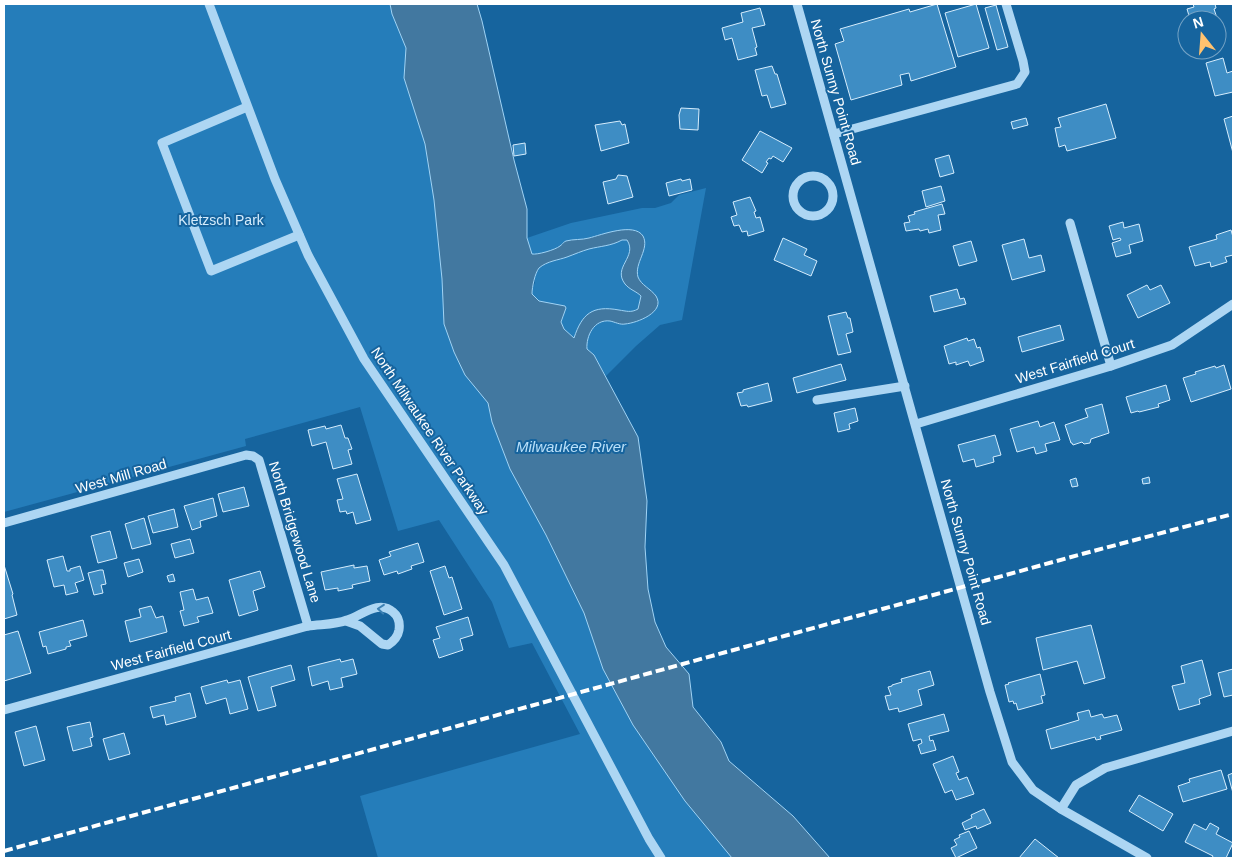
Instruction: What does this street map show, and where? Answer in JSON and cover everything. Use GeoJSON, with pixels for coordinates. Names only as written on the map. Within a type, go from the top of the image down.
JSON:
{"type":"FeatureCollection","features":[{"type":"Feature","properties":{"kind":"street","name":"North Milwaukee River Parkway"},"geometry":{"type":"LineString","coordinates":[[209,4],[298,235],[364,359],[504,565],[649,840],[661,858]]}},
{"type":"Feature","properties":{"kind":"street","name":"North Sunny Point Road"},"geometry":{"type":"LineString","coordinates":[[797,4],[990,692],[1012,762],[1033,790],[1061,809],[1147,858]]}},
{"type":"Feature","properties":{"kind":"street"},"geometry":{"type":"LineString","coordinates":[[834,134],[1017,84],[1024,72],[1023,61],[1006,4]]}},
{"type":"Feature","properties":{"kind":"street"},"geometry":{"type":"LineString","coordinates":[[248,107],[162,143],[211,271],[298,235]]}},
{"type":"Feature","properties":{"kind":"street"},"geometry":{"type":"LineString","coordinates":[[810,176],[824,179],[830,184],[833,191],[831,206],[820,215],[812,216],[799,210],[793,197],[798,183],[803,178],[810,176]]}},
{"type":"Feature","properties":{"kind":"street","name":"North Sunny Point Road"},"geometry":{"type":"LineString","coordinates":[[833,191],[849,187]]}},
{"type":"Feature","properties":{"kind":"street"},"geometry":{"type":"LineString","coordinates":[[1070,223],[1111,366]]}},
{"type":"Feature","properties":{"kind":"street","name":"West Fairfield Court"},"geometry":{"type":"LineString","coordinates":[[916,424],[1111,366],[1172,345],[1233,304]]}},
{"type":"Feature","properties":{"kind":"street"},"geometry":{"type":"LineString","coordinates":[[817,400],[905,386]]}},
{"type":"Feature","properties":{"kind":"street","name":"West Mill Road"},"geometry":{"type":"LineString","coordinates":[[4,523],[246,455]]}},
{"type":"Feature","properties":{"kind":"street","name":"North Bridgewood Lane"},"geometry":{"type":"LineString","coordinates":[[246,455],[254,456],[259,460],[308,626]]}},
{"type":"Feature","properties":{"kind":"street","name":"West Fairfield Court"},"geometry":{"type":"LineString","coordinates":[[4,710],[308,626],[346,621],[366,610],[385,608],[397,616],[400,624],[398,634],[388,645],[382,644],[360,626],[346,621]]}},
{"type":"Feature","properties":{"kind":"street"},"geometry":{"type":"LineString","coordinates":[[1061,809],[1076,785],[1105,768],[1233,732]]}},
{"type":"Feature","properties":{"kind":"green space","name":"Kletzsch Park"},"geometry":{"type":"Polygon","coordinates":[[[4,4],[433,4],[627,615],[787,858],[378,858],[360,796],[580,734],[532,643],[509,648],[492,602],[439,520],[398,531],[360,407],[245,439],[246,446],[4,512],[4,4]]]}},
{"type":"Feature","properties":{"kind":"green space"},"geometry":{"type":"Polygon","coordinates":[[[706,188],[682,320],[660,325],[606,376],[594,355],[564,329],[561,322],[564,315],[539,301],[532,294],[532,288],[535,283],[527,238],[571,223],[642,208],[655,208],[671,203],[679,195],[706,188]]]}},
{"type":"Feature","properties":{"kind":"water","name":"Milwaukee River"},"geometry":{"type":"Polygon","coordinates":[[[390,4],[477,4],[527,209],[527,238],[532,254],[554,249],[566,241],[586,239],[617,231],[632,230],[639,232],[643,236],[645,246],[637,272],[641,282],[656,296],[657,307],[649,316],[630,323],[621,324],[604,321],[595,326],[588,339],[587,349],[594,355],[638,437],[647,501],[645,547],[648,589],[655,622],[666,647],[689,674],[693,707],[721,742],[729,761],[793,816],[830,858],[732,858],[685,801],[633,725],[603,669],[584,613],[546,535],[510,469],[492,422],[488,403],[465,375],[444,324],[442,279],[434,200],[425,144],[404,78],[406,48],[392,14],[390,4]],[[627,240],[589,249],[549,262],[539,268],[534,280],[532,294],[539,301],[565,306],[561,322],[564,329],[574,338],[585,317],[595,310],[631,311],[638,309],[641,296],[625,284],[621,272],[630,252],[627,240]]]}},
{"type":"Feature","properties":{"kind":"building"},"geometry":{"type":"Polygon","coordinates":[[[937,4],[956,67],[911,81],[909,73],[900,75],[902,85],[851,100],[835,44],[844,41],[840,29],[909,9],[910,12],[937,4]]]}},
{"type":"Feature","properties":{"kind":"building"},"geometry":{"type":"Polygon","coordinates":[[[976,4],[989,48],[958,57],[945,13],[976,4]]]}},
{"type":"Feature","properties":{"kind":"building"},"geometry":{"type":"Polygon","coordinates":[[[1193,4],[1215,4],[1216,8],[1214,10],[1187,10],[1194,7],[1193,4]]]}},
{"type":"Feature","properties":{"kind":"building"},"geometry":{"type":"Polygon","coordinates":[[[996,5],[1008,47],[997,50],[985,8],[996,5]]]}},
{"type":"Feature","properties":{"kind":"building"},"geometry":{"type":"Polygon","coordinates":[[[760,8],[765,25],[752,28],[757,55],[738,60],[732,38],[725,40],[722,28],[743,22],[741,13],[760,8]]]}},
{"type":"Feature","properties":{"kind":"building"},"geometry":{"type":"Polygon","coordinates":[[[1224,60],[1227,73],[1233,71],[1233,92],[1215,96],[1206,63],[1224,60]]]}},
{"type":"Feature","properties":{"kind":"building"},"geometry":{"type":"Polygon","coordinates":[[[772,66],[775,74],[777,74],[786,104],[771,108],[767,95],[762,96],[755,70],[772,66]]]}},
{"type":"Feature","properties":{"kind":"building"},"geometry":{"type":"Polygon","coordinates":[[[1106,104],[1116,138],[1067,151],[1065,145],[1059,147],[1055,128],[1061,127],[1058,118],[1106,104]]]}},
{"type":"Feature","properties":{"kind":"building"},"geometry":{"type":"Polygon","coordinates":[[[681,108],[699,109],[698,130],[680,129],[679,115],[681,108]]]}},
{"type":"Feature","properties":{"kind":"building"},"geometry":{"type":"Polygon","coordinates":[[[1233,116],[1233,153],[1224,119],[1233,116]]]}},
{"type":"Feature","properties":{"kind":"building"},"geometry":{"type":"Polygon","coordinates":[[[1026,118],[1028,125],[1013,129],[1011,122],[1026,118]]]}},
{"type":"Feature","properties":{"kind":"building"},"geometry":{"type":"Polygon","coordinates":[[[620,121],[622,125],[625,124],[629,143],[601,151],[595,125],[620,121]]]}},
{"type":"Feature","properties":{"kind":"building"},"geometry":{"type":"Polygon","coordinates":[[[760,131],[792,148],[783,162],[773,156],[771,159],[769,158],[762,173],[742,160],[760,131]]]}},
{"type":"Feature","properties":{"kind":"building"},"geometry":{"type":"Polygon","coordinates":[[[525,143],[526,154],[514,156],[513,145],[525,143]]]}},
{"type":"Feature","properties":{"kind":"building"},"geometry":{"type":"Polygon","coordinates":[[[949,155],[954,173],[940,177],[935,159],[949,155]]]}},
{"type":"Feature","properties":{"kind":"building"},"geometry":{"type":"Polygon","coordinates":[[[618,175],[627,176],[633,197],[608,204],[603,182],[616,179],[618,175]]]}},
{"type":"Feature","properties":{"kind":"building"},"geometry":{"type":"Polygon","coordinates":[[[681,179],[682,181],[690,179],[692,190],[669,196],[666,183],[681,179]]]}},
{"type":"Feature","properties":{"kind":"building"},"geometry":{"type":"Polygon","coordinates":[[[941,186],[945,201],[926,207],[922,191],[941,186]]]}},
{"type":"Feature","properties":{"kind":"building"},"geometry":{"type":"Polygon","coordinates":[[[750,197],[756,211],[754,212],[756,218],[760,217],[764,231],[748,236],[747,231],[742,232],[739,225],[734,226],[731,217],[737,215],[733,202],[750,197]]]}},
{"type":"Feature","properties":{"kind":"building"},"geometry":{"type":"Polygon","coordinates":[[[942,204],[945,214],[938,215],[941,230],[929,233],[928,229],[906,231],[904,223],[910,222],[908,216],[915,214],[914,212],[942,204]]]}},
{"type":"Feature","properties":{"kind":"building"},"geometry":{"type":"Polygon","coordinates":[[[1123,222],[1124,228],[1139,224],[1143,241],[1129,245],[1131,253],[1116,257],[1112,243],[1121,240],[1120,238],[1113,240],[1109,226],[1123,222]]]}},
{"type":"Feature","properties":{"kind":"building"},"geometry":{"type":"Polygon","coordinates":[[[1231,230],[1233,255],[1225,257],[1227,262],[1211,267],[1210,262],[1195,266],[1189,247],[1217,239],[1216,235],[1231,230]]]}},
{"type":"Feature","properties":{"kind":"building"},"geometry":{"type":"Polygon","coordinates":[[[783,238],[807,249],[804,255],[817,261],[811,276],[774,260],[783,238]]]}},
{"type":"Feature","properties":{"kind":"building"},"geometry":{"type":"Polygon","coordinates":[[[1024,239],[1029,258],[1041,255],[1045,271],[1012,280],[1002,245],[1024,239]]]}},
{"type":"Feature","properties":{"kind":"building"},"geometry":{"type":"Polygon","coordinates":[[[971,241],[977,261],[959,266],[953,246],[971,241]]]}},
{"type":"Feature","properties":{"kind":"building"},"geometry":{"type":"Polygon","coordinates":[[[1147,285],[1150,290],[1161,285],[1170,303],[1138,318],[1127,295],[1147,285]]]}},
{"type":"Feature","properties":{"kind":"building"},"geometry":{"type":"Polygon","coordinates":[[[957,289],[960,299],[964,298],[966,304],[934,312],[930,296],[957,289]]]}},
{"type":"Feature","properties":{"kind":"building"},"geometry":{"type":"Polygon","coordinates":[[[846,312],[848,318],[850,318],[853,332],[846,334],[851,352],[838,355],[828,316],[846,312]]]}},
{"type":"Feature","properties":{"kind":"building"},"geometry":{"type":"Polygon","coordinates":[[[1060,325],[1064,340],[1022,352],[1018,337],[1060,325]]]}},
{"type":"Feature","properties":{"kind":"building"},"geometry":{"type":"Polygon","coordinates":[[[967,338],[968,341],[974,339],[977,348],[980,347],[984,361],[970,366],[968,361],[956,365],[956,362],[949,364],[944,346],[967,338]]]}},
{"type":"Feature","properties":{"kind":"building"},"geometry":{"type":"Polygon","coordinates":[[[841,364],[846,380],[797,393],[793,378],[841,364]]]}},
{"type":"Feature","properties":{"kind":"building"},"geometry":{"type":"Polygon","coordinates":[[[1224,365],[1231,389],[1191,402],[1183,378],[1196,374],[1195,372],[1224,365]]]}},
{"type":"Feature","properties":{"kind":"building"},"geometry":{"type":"Polygon","coordinates":[[[768,383],[772,401],[748,407],[747,405],[741,406],[737,393],[768,383]]]}},
{"type":"Feature","properties":{"kind":"building"},"geometry":{"type":"Polygon","coordinates":[[[1166,385],[1170,400],[1158,404],[1159,407],[1131,413],[1126,397],[1166,385]]]}},
{"type":"Feature","properties":{"kind":"building"},"geometry":{"type":"Polygon","coordinates":[[[1102,404],[1109,433],[1091,439],[1090,443],[1084,444],[1082,442],[1073,445],[1065,425],[1088,417],[1085,409],[1102,404]]]}},
{"type":"Feature","properties":{"kind":"building"},"geometry":{"type":"Polygon","coordinates":[[[855,408],[858,421],[849,424],[850,429],[838,432],[834,413],[855,408]]]}},
{"type":"Feature","properties":{"kind":"building"},"geometry":{"type":"Polygon","coordinates":[[[1038,421],[1040,427],[1054,422],[1060,440],[1045,444],[1047,451],[1036,454],[1034,447],[1017,452],[1010,429],[1038,421]]]}},
{"type":"Feature","properties":{"kind":"building"},"geometry":{"type":"Polygon","coordinates":[[[341,425],[345,438],[348,438],[352,449],[348,450],[352,464],[333,469],[326,442],[312,446],[308,430],[325,426],[326,429],[341,425]]]}},
{"type":"Feature","properties":{"kind":"building"},"geometry":{"type":"Polygon","coordinates":[[[995,435],[1001,455],[993,457],[994,462],[976,467],[974,459],[963,462],[958,445],[995,435]]]}},
{"type":"Feature","properties":{"kind":"building"},"geometry":{"type":"Polygon","coordinates":[[[357,474],[371,520],[356,524],[353,512],[347,514],[346,511],[340,512],[337,500],[343,499],[337,479],[357,474]]]}},
{"type":"Feature","properties":{"kind":"building"},"geometry":{"type":"Polygon","coordinates":[[[1149,477],[1150,483],[1143,484],[1142,479],[1149,477]]]}},
{"type":"Feature","properties":{"kind":"building"},"geometry":{"type":"Polygon","coordinates":[[[1076,478],[1078,486],[1072,487],[1070,480],[1076,478]]]}},
{"type":"Feature","properties":{"kind":"building"},"geometry":{"type":"Polygon","coordinates":[[[244,487],[249,506],[223,512],[218,494],[244,487]]]}},
{"type":"Feature","properties":{"kind":"building"},"geometry":{"type":"Polygon","coordinates":[[[213,498],[217,516],[200,521],[201,527],[192,530],[184,506],[213,498]]]}},
{"type":"Feature","properties":{"kind":"building"},"geometry":{"type":"Polygon","coordinates":[[[174,509],[178,527],[153,533],[148,516],[174,509]]]}},
{"type":"Feature","properties":{"kind":"building"},"geometry":{"type":"Polygon","coordinates":[[[144,518],[151,544],[132,549],[125,524],[144,518]]]}},
{"type":"Feature","properties":{"kind":"building"},"geometry":{"type":"Polygon","coordinates":[[[110,531],[117,558],[98,563],[91,536],[110,531]]]}},
{"type":"Feature","properties":{"kind":"building"},"geometry":{"type":"Polygon","coordinates":[[[190,539],[194,553],[175,558],[171,544],[190,539]]]}},
{"type":"Feature","properties":{"kind":"building"},"geometry":{"type":"Polygon","coordinates":[[[418,543],[424,562],[411,566],[412,569],[398,574],[397,571],[384,575],[379,560],[391,556],[389,552],[418,543]]]}},
{"type":"Feature","properties":{"kind":"building"},"geometry":{"type":"Polygon","coordinates":[[[63,556],[67,571],[80,566],[84,580],[75,583],[78,592],[66,595],[64,585],[54,587],[47,560],[63,556]]]}},
{"type":"Feature","properties":{"kind":"building"},"geometry":{"type":"Polygon","coordinates":[[[139,559],[143,572],[128,577],[124,563],[139,559]]]}},
{"type":"Feature","properties":{"kind":"building"},"geometry":{"type":"Polygon","coordinates":[[[4,565],[17,615],[4,619],[4,565]]]}},
{"type":"Feature","properties":{"kind":"building"},"geometry":{"type":"Polygon","coordinates":[[[354,565],[354,568],[367,566],[370,581],[352,585],[353,588],[338,591],[338,588],[325,590],[321,572],[354,565]]]}},
{"type":"Feature","properties":{"kind":"building"},"geometry":{"type":"Polygon","coordinates":[[[445,566],[449,578],[452,577],[462,609],[444,615],[430,571],[445,566]]]}},
{"type":"Feature","properties":{"kind":"building"},"geometry":{"type":"Polygon","coordinates":[[[103,570],[106,584],[101,585],[103,593],[94,595],[88,573],[103,570]]]}},
{"type":"Feature","properties":{"kind":"building"},"geometry":{"type":"Polygon","coordinates":[[[260,571],[265,587],[253,591],[258,610],[239,616],[229,580],[260,571]]]}},
{"type":"Feature","properties":{"kind":"building"},"geometry":{"type":"Polygon","coordinates":[[[173,574],[175,581],[169,582],[167,576],[173,574]]]}},
{"type":"Feature","properties":{"kind":"building"},"geometry":{"type":"Polygon","coordinates":[[[193,589],[196,600],[208,597],[213,613],[197,617],[199,622],[184,626],[180,611],[184,610],[180,592],[193,589]]]}},
{"type":"Feature","properties":{"kind":"building"},"geometry":{"type":"Polygon","coordinates":[[[151,606],[156,618],[163,616],[167,632],[130,642],[125,621],[141,617],[139,609],[151,606]]]}},
{"type":"Feature","properties":{"kind":"building"},"geometry":{"type":"Polygon","coordinates":[[[468,617],[473,635],[460,639],[463,650],[439,658],[433,640],[440,638],[436,627],[468,617]]]}},
{"type":"Feature","properties":{"kind":"building"},"geometry":{"type":"Polygon","coordinates":[[[83,620],[87,636],[69,641],[71,646],[66,647],[66,649],[48,654],[46,646],[43,647],[39,632],[83,620]]]}},
{"type":"Feature","properties":{"kind":"building"},"geometry":{"type":"Polygon","coordinates":[[[1091,625],[1105,678],[1084,684],[1077,661],[1043,670],[1036,638],[1091,625]]]}},
{"type":"Feature","properties":{"kind":"building"},"geometry":{"type":"Polygon","coordinates":[[[18,631],[31,673],[4,681],[4,635],[18,631]]]}},
{"type":"Feature","properties":{"kind":"building"},"geometry":{"type":"Polygon","coordinates":[[[340,659],[341,662],[353,659],[357,674],[341,678],[343,687],[330,690],[328,681],[312,686],[308,667],[340,659]]]}},
{"type":"Feature","properties":{"kind":"building"},"geometry":{"type":"Polygon","coordinates":[[[1202,660],[1211,695],[1199,699],[1200,704],[1179,710],[1172,686],[1185,683],[1181,666],[1202,660]]]}},
{"type":"Feature","properties":{"kind":"building"},"geometry":{"type":"Polygon","coordinates":[[[291,665],[295,680],[271,687],[276,706],[258,711],[248,677],[291,665]]]}},
{"type":"Feature","properties":{"kind":"building"},"geometry":{"type":"Polygon","coordinates":[[[1233,669],[1233,695],[1224,697],[1218,673],[1233,669]]]}},
{"type":"Feature","properties":{"kind":"building"},"geometry":{"type":"Polygon","coordinates":[[[930,671],[934,685],[918,690],[922,705],[899,712],[898,708],[889,710],[885,696],[891,695],[888,687],[902,682],[901,679],[930,671]]]}},
{"type":"Feature","properties":{"kind":"building"},"geometry":{"type":"Polygon","coordinates":[[[1040,674],[1045,695],[1041,696],[1043,703],[1018,710],[1016,703],[1014,704],[1013,701],[1009,702],[1005,685],[1040,674]]]}},
{"type":"Feature","properties":{"kind":"building"},"geometry":{"type":"Polygon","coordinates":[[[227,680],[228,683],[240,680],[248,709],[230,714],[226,698],[206,704],[201,687],[227,680]]]}},
{"type":"Feature","properties":{"kind":"building"},"geometry":{"type":"Polygon","coordinates":[[[190,693],[196,717],[166,725],[164,715],[153,718],[150,707],[176,701],[175,697],[190,693]]]}},
{"type":"Feature","properties":{"kind":"building"},"geometry":{"type":"Polygon","coordinates":[[[1089,710],[1091,717],[1102,714],[1104,718],[1117,715],[1122,730],[1100,736],[1101,739],[1096,740],[1095,737],[1051,749],[1046,730],[1079,720],[1077,713],[1089,710]]]}},
{"type":"Feature","properties":{"kind":"building"},"geometry":{"type":"Polygon","coordinates":[[[944,714],[949,731],[929,736],[930,741],[933,740],[936,750],[921,754],[918,745],[922,743],[921,739],[913,741],[908,724],[944,714]]]}},
{"type":"Feature","properties":{"kind":"building"},"geometry":{"type":"Polygon","coordinates":[[[90,722],[93,737],[90,738],[92,746],[73,751],[67,727],[90,722]]]}},
{"type":"Feature","properties":{"kind":"building"},"geometry":{"type":"Polygon","coordinates":[[[36,726],[45,760],[24,766],[15,732],[36,726]]]}},
{"type":"Feature","properties":{"kind":"building"},"geometry":{"type":"Polygon","coordinates":[[[124,733],[130,754],[109,760],[103,739],[124,733]]]}},
{"type":"Feature","properties":{"kind":"building"},"geometry":{"type":"Polygon","coordinates":[[[953,756],[959,772],[956,773],[959,780],[967,777],[974,794],[956,800],[952,790],[945,793],[933,764],[953,756]]]}},
{"type":"Feature","properties":{"kind":"building"},"geometry":{"type":"Polygon","coordinates":[[[1221,770],[1227,789],[1183,802],[1178,786],[1190,782],[1189,779],[1221,770]]]}},
{"type":"Feature","properties":{"kind":"building"},"geometry":{"type":"Polygon","coordinates":[[[1233,773],[1233,793],[1228,775],[1233,773]]]}},
{"type":"Feature","properties":{"kind":"building"},"geometry":{"type":"Polygon","coordinates":[[[1139,795],[1173,814],[1163,831],[1129,811],[1139,795]]]}},
{"type":"Feature","properties":{"kind":"building"},"geometry":{"type":"Polygon","coordinates":[[[984,809],[991,823],[977,829],[976,826],[965,830],[962,823],[972,818],[971,815],[984,809]]]}},
{"type":"Feature","properties":{"kind":"building"},"geometry":{"type":"Polygon","coordinates":[[[1210,823],[1219,828],[1216,834],[1233,843],[1226,858],[1212,858],[1213,856],[1185,842],[1194,824],[1206,830],[1210,823]]]}},
{"type":"Feature","properties":{"kind":"building"},"geometry":{"type":"Polygon","coordinates":[[[969,831],[977,848],[956,858],[951,848],[957,845],[954,840],[960,837],[959,835],[969,831]]]}},
{"type":"Feature","properties":{"kind":"building"},"geometry":{"type":"Polygon","coordinates":[[[1035,839],[1059,858],[1019,858],[1035,839]]]}},
{"type":"Feature","properties":{"kind":"railway"},"geometry":{"type":"LineString","coordinates":[[4,851],[1233,514]]}}]}
